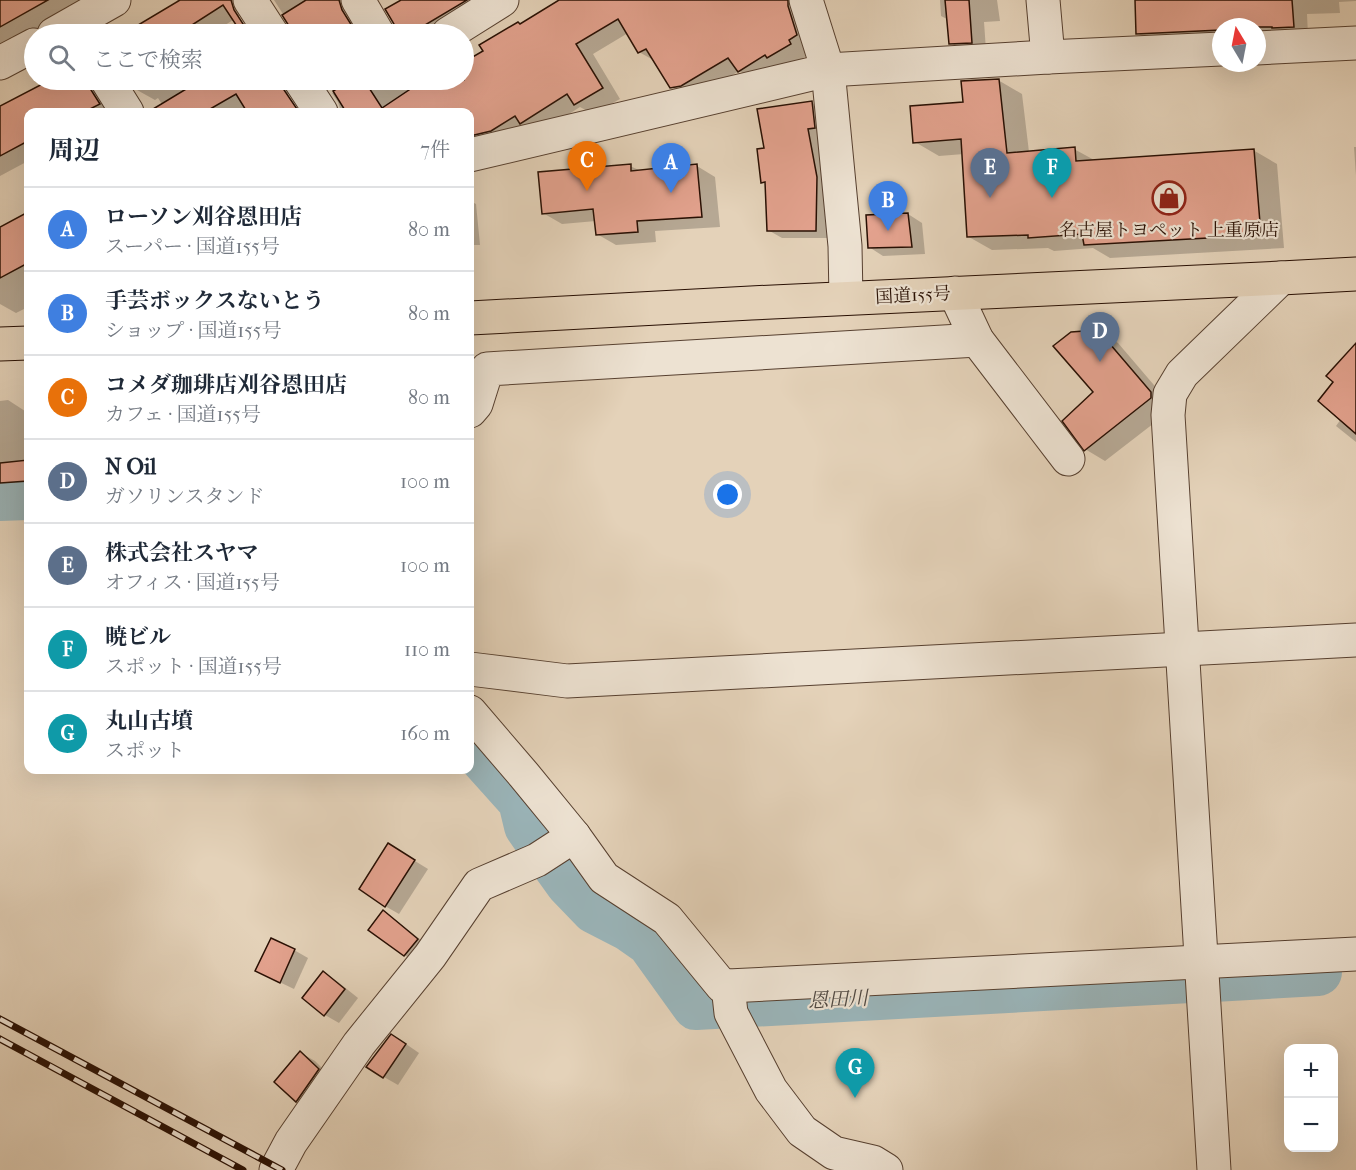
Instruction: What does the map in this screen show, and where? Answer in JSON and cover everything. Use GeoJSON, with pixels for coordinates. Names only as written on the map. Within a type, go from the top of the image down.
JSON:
{"type":"FeatureCollection","features":[{"type":"Feature","properties":{"kind":"highway","name":"国道155号"},"geometry":{"type":"LineString","coordinates":[[474,318],[1356,274]]}},
{"type":"Feature","properties":{"kind":"highway"},"geometry":{"type":"LineString","coordinates":[[0,344],[24,343]]}},
{"type":"Feature","properties":{"kind":"street"},"geometry":{"type":"LineString","coordinates":[[79,24],[114,0]]}},
{"type":"Feature","properties":{"kind":"street"},"geometry":{"type":"LineString","coordinates":[[250,0],[266,24]]}},
{"type":"Feature","properties":{"kind":"street"},"geometry":{"type":"LineString","coordinates":[[358,0],[372,24]]}},
{"type":"Feature","properties":{"kind":"street"},"geometry":{"type":"LineString","coordinates":[[464,24],[502,0]]}},
{"type":"Feature","properties":{"kind":"street"},"geometry":{"type":"LineString","coordinates":[[806,0],[828,70],[845,246],[846,298]]}},
{"type":"Feature","properties":{"kind":"street"},"geometry":{"type":"LineString","coordinates":[[1043,0],[1048,57]]}},
{"type":"Feature","properties":{"kind":"street"},"geometry":{"type":"LineString","coordinates":[[1266,48],[1356,44]]}},
{"type":"Feature","properties":{"kind":"street"},"geometry":{"type":"LineString","coordinates":[[474,154],[828,70],[1212,49]]}},
{"type":"Feature","properties":{"kind":"street"},"geometry":{"type":"LineString","coordinates":[[0,63],[24,50]]}},
{"type":"Feature","properties":{"kind":"street"},"geometry":{"type":"LineString","coordinates":[[113,90],[124,108]]}},
{"type":"Feature","properties":{"kind":"street"},"geometry":{"type":"LineString","coordinates":[[307,90],[318,108]]}},
{"type":"Feature","properties":{"kind":"street"},"geometry":{"type":"LineString","coordinates":[[1214,1170],[1168,415],[1170,394],[1182,374],[1281,279]]}},
{"type":"Feature","properties":{"kind":"street"},"geometry":{"type":"LineString","coordinates":[[955,293],[977,340],[1068,459]]}},
{"type":"Feature","properties":{"kind":"street"},"geometry":{"type":"LineString","coordinates":[[474,406],[487,369],[977,340]]}},
{"type":"Feature","properties":{"kind":"street"},"geometry":{"type":"LineString","coordinates":[[474,669],[567,681],[1356,640]]}},
{"type":"Feature","properties":{"kind":"street"},"geometry":{"type":"LineString","coordinates":[[474,717],[524,775],[604,878],[668,919],[722,986],[771,1090],[802,1131],[834,1153],[873,1162],[886,1170]]}},
{"type":"Feature","properties":{"kind":"street"},"geometry":{"type":"LineString","coordinates":[[276,1170],[291,1142],[359,1044],[430,956],[479,885],[537,860],[573,836]]}},
{"type":"Feature","properties":{"kind":"street"},"geometry":{"type":"LineString","coordinates":[[729,997],[1356,954]]}},
{"type":"Feature","properties":{"kind":"building"},"geometry":{"type":"Polygon","coordinates":[[[0,0],[48,0],[0,27],[0,0]]]}},
{"type":"Feature","properties":{"kind":"building"},"geometry":{"type":"Polygon","coordinates":[[[180,0],[231,0],[234,10],[243,24],[235,24],[223,5],[194,24],[140,24],[180,0]]]}},
{"type":"Feature","properties":{"kind":"building"},"geometry":{"type":"Polygon","coordinates":[[[306,0],[339,0],[351,24],[288,24],[282,15],[306,0]]]}},
{"type":"Feature","properties":{"kind":"building"},"geometry":{"type":"Polygon","coordinates":[[[401,0],[467,0],[427,24],[394,24],[385,9],[401,0]]]}},
{"type":"Feature","properties":{"kind":"building"},"geometry":{"type":"Polygon","coordinates":[[[559,0],[788,0],[797,35],[789,40],[791,44],[767,58],[765,55],[738,72],[728,58],[681,86],[670,88],[646,49],[638,53],[618,19],[576,44],[603,88],[574,105],[567,94],[520,124],[515,116],[491,131],[474,135],[474,108],[382,108],[409,90],[474,90],[474,56],[483,51],[479,45],[518,22],[520,24],[559,0]]]}},
{"type":"Feature","properties":{"kind":"building"},"geometry":{"type":"Polygon","coordinates":[[[945,0],[969,0],[972,43],[949,44],[945,0]]]}},
{"type":"Feature","properties":{"kind":"building"},"geometry":{"type":"Polygon","coordinates":[[[1135,0],[1292,0],[1294,27],[1266,27],[1266,18],[1212,18],[1212,30],[1136,34],[1135,0]]]}},
{"type":"Feature","properties":{"kind":"building"},"geometry":{"type":"Polygon","coordinates":[[[999,79],[1007,153],[1075,147],[1076,161],[1254,149],[1261,235],[1084,245],[1082,234],[1028,238],[1028,235],[967,237],[961,139],[913,143],[910,106],[963,102],[961,81],[999,79]]]}},
{"type":"Feature","properties":{"kind":"building"},"geometry":{"type":"Polygon","coordinates":[[[31,90],[91,90],[100,104],[92,108],[24,108],[24,143],[0,156],[0,106],[31,90]]]}},
{"type":"Feature","properties":{"kind":"building"},"geometry":{"type":"Polygon","coordinates":[[[184,90],[284,90],[296,108],[245,108],[236,94],[212,108],[155,108],[184,90]]]}},
{"type":"Feature","properties":{"kind":"building"},"geometry":{"type":"Polygon","coordinates":[[[335,90],[370,90],[382,108],[344,108],[333,91],[335,90]]]}},
{"type":"Feature","properties":{"kind":"building"},"geometry":{"type":"Polygon","coordinates":[[[812,101],[815,128],[808,129],[817,177],[816,231],[767,231],[765,182],[761,183],[757,149],[764,148],[757,109],[812,101]]]}},
{"type":"Feature","properties":{"kind":"building"},"geometry":{"type":"Polygon","coordinates":[[[631,164],[631,171],[697,164],[702,217],[637,221],[638,232],[596,235],[593,209],[542,214],[538,172],[631,164]]]}},
{"type":"Feature","properties":{"kind":"building"},"geometry":{"type":"Polygon","coordinates":[[[908,213],[912,247],[868,248],[866,215],[908,213]]]}},
{"type":"Feature","properties":{"kind":"building"},"geometry":{"type":"Polygon","coordinates":[[[24,214],[24,265],[0,278],[0,227],[24,214]]]}},
{"type":"Feature","properties":{"kind":"building"},"geometry":{"type":"Polygon","coordinates":[[[1098,330],[1151,392],[1151,398],[1084,451],[1062,421],[1093,392],[1053,346],[1071,332],[1098,330]]]}},
{"type":"Feature","properties":{"kind":"building"},"geometry":{"type":"Polygon","coordinates":[[[1356,343],[1356,434],[1318,401],[1333,382],[1326,376],[1356,343]]]}},
{"type":"Feature","properties":{"kind":"building"},"geometry":{"type":"Polygon","coordinates":[[[24,460],[24,481],[0,483],[0,463],[24,460]]]}},
{"type":"Feature","properties":{"kind":"building"},"geometry":{"type":"Polygon","coordinates":[[[388,843],[415,860],[385,907],[359,889],[388,843]]]}},
{"type":"Feature","properties":{"kind":"building"},"geometry":{"type":"Polygon","coordinates":[[[383,910],[418,939],[404,956],[368,930],[383,910]]]}},
{"type":"Feature","properties":{"kind":"building"},"geometry":{"type":"Polygon","coordinates":[[[271,938],[295,949],[280,983],[255,971],[271,938]]]}},
{"type":"Feature","properties":{"kind":"building"},"geometry":{"type":"Polygon","coordinates":[[[323,971],[345,989],[324,1016],[302,998],[323,971]]]}},
{"type":"Feature","properties":{"kind":"building"},"geometry":{"type":"Polygon","coordinates":[[[391,1034],[406,1044],[383,1078],[366,1067],[391,1034]]]}},
{"type":"Feature","properties":{"kind":"building"},"geometry":{"type":"Polygon","coordinates":[[[300,1051],[319,1069],[296,1102],[274,1082],[300,1051]]]}},
{"type":"Feature","properties":{"kind":"waterway","name":"恩田川"},"geometry":{"type":"LineString","coordinates":[[0,497],[24,496]]}},
{"type":"Feature","properties":{"kind":"waterway","name":"恩田川"},"geometry":{"type":"LineString","coordinates":[[474,747],[522,801],[528,826],[544,849]]}},
{"type":"Feature","properties":{"kind":"waterway","name":"恩田川"},"geometry":{"type":"LineString","coordinates":[[551,858],[569,883],[595,910],[630,928],[650,942],[696,1006],[1190,979]]}},
{"type":"Feature","properties":{"kind":"waterway","name":"恩田川"},"geometry":{"type":"LineString","coordinates":[[1213,978],[1318,972]]}},
{"type":"Feature","properties":{"kind":"railway"},"geometry":{"type":"LineString","coordinates":[[0,1019],[282,1170]]}},
{"type":"Feature","properties":{"kind":"railway"},"geometry":{"type":"LineString","coordinates":[[0,1039],[243,1170]]}},
{"type":"Feature","properties":{"kind":"place","name":"コメダ珈琲店刈谷恩田店"},"geometry":{"type":"Point","coordinates":[587,191]}},
{"type":"Feature","properties":{"kind":"place","name":"ローソン刈谷恩田店"},"geometry":{"type":"Point","coordinates":[671,193]}},
{"type":"Feature","properties":{"kind":"place","name":"株式会社スヤマ"},"geometry":{"type":"Point","coordinates":[990,198]}},
{"type":"Feature","properties":{"kind":"place","name":"暁ビル"},"geometry":{"type":"Point","coordinates":[1052,198]}},
{"type":"Feature","properties":{"kind":"place","name":"名古屋トヨペット 上重原店"},"geometry":{"type":"Point","coordinates":[1169,198]}},
{"type":"Feature","properties":{"kind":"place","name":"手芸ボックスないとう"},"geometry":{"type":"Point","coordinates":[888,231]}},
{"type":"Feature","properties":{"kind":"place","name":"N Oil"},"geometry":{"type":"Point","coordinates":[1100,362]}},
{"type":"Feature","properties":{"kind":"place","name":"丸山古墳"},"geometry":{"type":"Point","coordinates":[855,1098]}}]}
